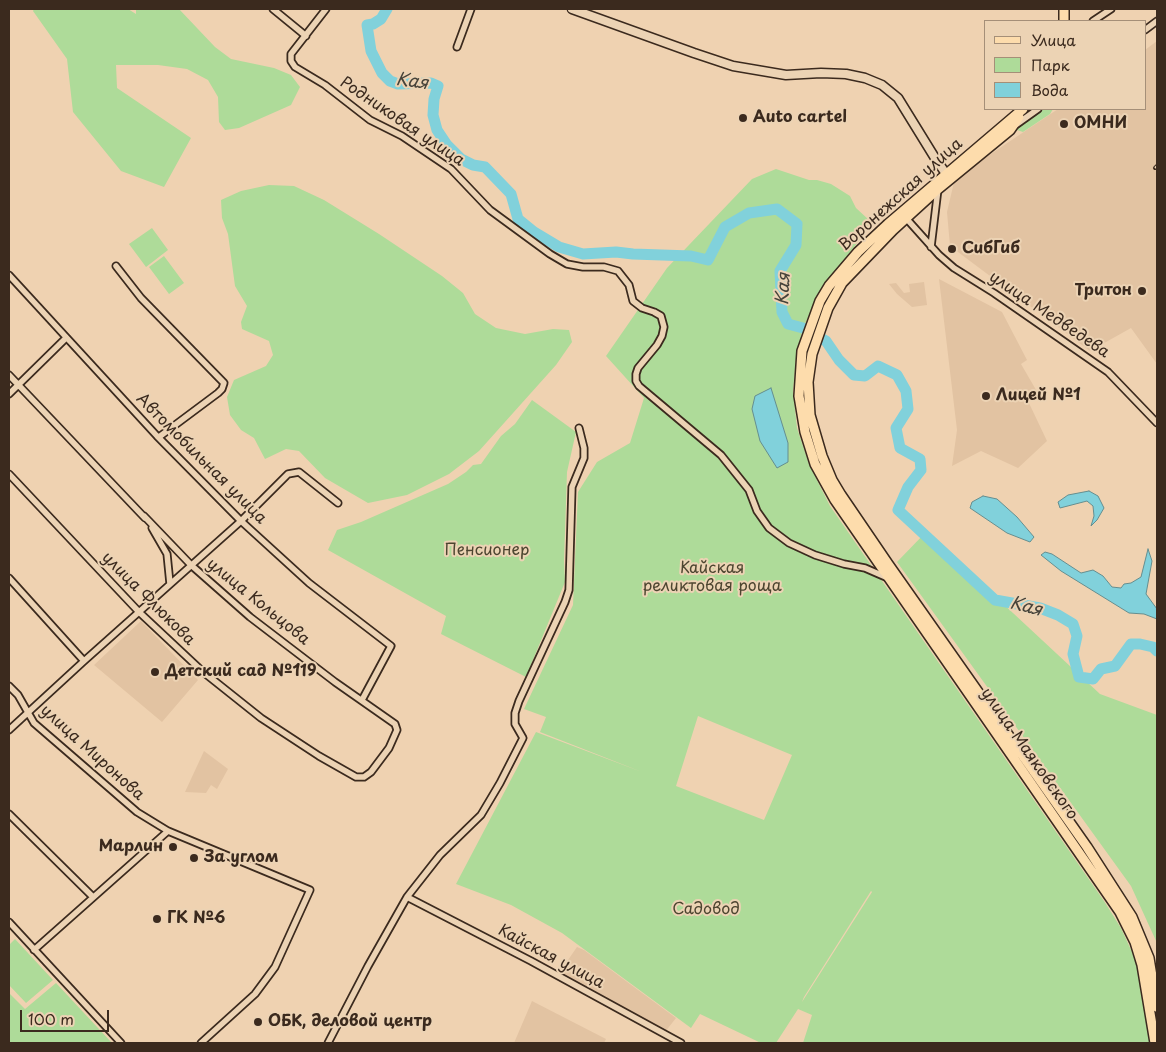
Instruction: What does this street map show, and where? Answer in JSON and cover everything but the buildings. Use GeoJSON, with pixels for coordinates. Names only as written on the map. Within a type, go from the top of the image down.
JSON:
{"type":"FeatureCollection","features":[{"type":"Feature","properties":{"kind":"main road","name":"Воронежская улица"},"geometry":{"type":"LineString","coordinates":[[888,564],[836,488],[822,456],[810,415],[809,398],[812,354],[828,308],[842,283],[903,216],[1024,110]]}},
{"type":"Feature","properties":{"kind":"main road","name":"Воронежская улица"},"geometry":{"type":"LineString","coordinates":[[835,500],[815,464],[805,432],[798,396],[802,351],[820,301],[848,263],[867,243],[938,189],[948,176],[1010,130],[1024,110]]}},
{"type":"Feature","properties":{"kind":"main road","name":"улица Маяковского"},"geometry":{"type":"LineString","coordinates":[[835,500],[1120,912],[1135,942],[1142,966],[1156,1043]]}},
{"type":"Feature","properties":{"kind":"main road","name":"улица Маяковского"},"geometry":{"type":"LineString","coordinates":[[888,564],[1087,847],[1132,917],[1149,958],[1157,1007]]}},
{"type":"Feature","properties":{"kind":"street"},"geometry":{"type":"LineString","coordinates":[[273,9],[306,36],[326,9]]}},
{"type":"Feature","properties":{"kind":"street"},"geometry":{"type":"LineString","coordinates":[[457,47],[471,9]]}},
{"type":"Feature","properties":{"kind":"street"},"geometry":{"type":"LineString","coordinates":[[572,9],[733,66],[786,75],[846,74],[865,78],[882,85],[898,98],[948,176]]}},
{"type":"Feature","properties":{"kind":"street"},"geometry":{"type":"LineString","coordinates":[[1095,20],[1112,9]]}},
{"type":"Feature","properties":{"kind":"street"},"geometry":{"type":"LineString","coordinates":[[1146,29],[1157,21]]}},
{"type":"Feature","properties":{"kind":"street","name":"Родниковая улица"},"geometry":{"type":"LineString","coordinates":[[306,36],[290,54],[291,61],[296,67],[325,85],[370,120],[402,136],[451,168],[490,210],[550,254],[567,264],[583,267],[604,267],[618,272],[629,285],[633,301],[636,305],[661,316],[664,327],[662,336],[638,368],[636,381],[645,392],[721,455],[749,490],[757,511],[769,528],[790,543],[815,555],[865,568],[888,578]]}},
{"type":"Feature","properties":{"kind":"street"},"geometry":{"type":"LineString","coordinates":[[1010,130],[1037,110]]}},
{"type":"Feature","properties":{"kind":"street"},"geometry":{"type":"LineString","coordinates":[[931,247],[938,189]]}},
{"type":"Feature","properties":{"kind":"street","name":"улица Медведева"},"geometry":{"type":"LineString","coordinates":[[903,216],[931,247],[954,268],[994,293],[1108,372],[1157,423]]}},
{"type":"Feature","properties":{"kind":"street"},"geometry":{"type":"LineString","coordinates":[[116,266],[141,298],[224,383],[224,386],[218,393],[159,437]]}},
{"type":"Feature","properties":{"kind":"street","name":"Автомобильная улица"},"geometry":{"type":"LineString","coordinates":[[9,275],[159,437],[241,521],[309,583],[391,646],[362,700]]}},
{"type":"Feature","properties":{"kind":"street"},"geometry":{"type":"LineString","coordinates":[[9,394],[66,338]]}},
{"type":"Feature","properties":{"kind":"street","name":"улица Кольцова"},"geometry":{"type":"LineString","coordinates":[[9,375],[191,565],[250,617],[335,682],[395,724],[397,730],[389,748],[371,772],[364,777],[356,777]]}},
{"type":"Feature","properties":{"kind":"street"},"geometry":{"type":"LineString","coordinates":[[328,1043],[407,897],[440,855],[481,815],[523,738],[515,724],[516,707],[569,590],[572,487],[584,458],[580,428]]}},
{"type":"Feature","properties":{"kind":"street"},"geometry":{"type":"LineString","coordinates":[[9,730],[84,660],[241,521],[288,474],[299,472],[338,503]]}},
{"type":"Feature","properties":{"kind":"street","name":"улица Флюкова"},"geometry":{"type":"LineString","coordinates":[[9,474],[139,612],[202,671],[262,718],[319,756],[356,777]]}},
{"type":"Feature","properties":{"kind":"street","name":"улица Кольцова"},"geometry":{"type":"LineString","coordinates":[[144,516],[167,554],[170,584]]}},
{"type":"Feature","properties":{"kind":"street"},"geometry":{"type":"LineString","coordinates":[[9,578],[84,660]]}},
{"type":"Feature","properties":{"kind":"street","name":"улица Миронова"},"geometry":{"type":"LineString","coordinates":[[9,686],[18,695],[34,723],[136,812],[168,831],[310,890],[275,967],[255,994],[201,1043]]}},
{"type":"Feature","properties":{"kind":"street"},"geometry":{"type":"LineString","coordinates":[[9,814],[93,897]]}},
{"type":"Feature","properties":{"kind":"street"},"geometry":{"type":"LineString","coordinates":[[34,950],[168,831]]}},
{"type":"Feature","properties":{"kind":"street","name":"Кайская улица"},"geometry":{"type":"LineString","coordinates":[[407,897],[531,961],[681,1043]]}},
{"type":"Feature","properties":{"kind":"street"},"geometry":{"type":"LineString","coordinates":[[9,922],[121,1043]]}},
{"type":"Feature","properties":{"kind":"shaded area"},"geometry":{"type":"Polygon","coordinates":[[[1157,41],[1157,364],[1131,328],[1090,351],[950,246],[947,212],[955,178],[1057,110],[1146,110],[1146,49],[1157,41]]]}},
{"type":"Feature","properties":{"kind":"shaded area"},"geometry":{"type":"Polygon","coordinates":[[[939,279],[1002,312],[1027,360],[1021,364],[1039,395],[1028,401],[1047,441],[1018,468],[981,451],[952,466],[957,430],[939,279]]]}},
{"type":"Feature","properties":{"kind":"shaded area"},"geometry":{"type":"Polygon","coordinates":[[[924,282],[927,305],[912,307],[889,284],[896,283],[904,293],[910,292],[909,284],[924,282]]]}},
{"type":"Feature","properties":{"kind":"shaded area"},"geometry":{"type":"Polygon","coordinates":[[[141,621],[198,680],[162,722],[94,665],[141,621]]]}},
{"type":"Feature","properties":{"kind":"shaded area"},"geometry":{"type":"Polygon","coordinates":[[[204,751],[228,769],[217,789],[211,785],[206,793],[185,792],[204,751]]]}},
{"type":"Feature","properties":{"kind":"shaded area"},"geometry":{"type":"Polygon","coordinates":[[[577,947],[584,950],[676,1018],[665,1032],[559,973],[577,947]]]}},
{"type":"Feature","properties":{"kind":"shaded area"},"geometry":{"type":"Polygon","coordinates":[[[532,1001],[606,1039],[604,1043],[514,1043],[532,1001]]]}},
{"type":"Feature","properties":{"kind":"green space"},"geometry":{"type":"Polygon","coordinates":[[[34,9],[128,9],[136,14],[136,9],[179,9],[215,47],[231,59],[274,68],[291,75],[300,87],[291,105],[239,128],[225,130],[219,122],[218,97],[208,80],[187,69],[158,65],[116,65],[117,88],[191,138],[164,187],[121,171],[73,112],[67,59],[33,11],[34,9]]]}},
{"type":"Feature","properties":{"kind":"green space"},"geometry":{"type":"Polygon","coordinates":[[[1041,110],[1052,110],[1050,114],[1023,132],[1017,130],[1019,125],[1041,110]]]}},
{"type":"Feature","properties":{"kind":"green space","name":"Кайская реликтовая роща"},"geometry":{"type":"Polygon","coordinates":[[[776,169],[809,180],[831,184],[850,196],[856,208],[869,220],[870,226],[820,292],[803,328],[796,359],[793,391],[797,428],[809,464],[830,506],[1121,928],[1132,952],[1143,985],[1154,1043],[803,1043],[812,1015],[798,1009],[776,1043],[761,1043],[700,1014],[691,1028],[562,933],[511,905],[456,884],[536,732],[642,772],[540,732],[546,717],[524,709],[573,605],[578,492],[597,462],[630,443],[644,398],[606,356],[667,268],[752,179],[776,169]],[[698,716],[676,786],[764,820],[792,755],[698,716]],[[872,892],[804,997],[802,1002],[872,892]]]}},
{"type":"Feature","properties":{"kind":"green space"},"geometry":{"type":"Polygon","coordinates":[[[269,185],[294,186],[324,200],[379,234],[442,276],[463,293],[475,314],[496,328],[525,334],[553,329],[569,330],[572,342],[556,365],[479,451],[449,474],[407,495],[368,503],[325,478],[299,451],[286,449],[265,459],[254,438],[241,430],[230,415],[227,397],[234,380],[266,366],[273,355],[269,341],[242,329],[241,322],[247,306],[235,286],[228,234],[222,218],[221,200],[241,191],[269,185]]]}},
{"type":"Feature","properties":{"kind":"green space"},"geometry":{"type":"Polygon","coordinates":[[[152,228],[168,250],[146,267],[129,244],[152,228]]]}},
{"type":"Feature","properties":{"kind":"green space"},"geometry":{"type":"Polygon","coordinates":[[[164,256],[184,283],[169,294],[149,267],[164,256]]]}},
{"type":"Feature","properties":{"kind":"green space","name":"Пенсионер"},"geometry":{"type":"Polygon","coordinates":[[[532,400],[576,432],[567,472],[565,582],[526,677],[441,634],[446,616],[328,550],[337,530],[361,522],[448,484],[473,465],[481,464],[501,436],[515,424],[532,400]]]}},
{"type":"Feature","properties":{"kind":"green space"},"geometry":{"type":"Polygon","coordinates":[[[926,532],[1100,694],[1157,715],[1157,943],[1131,886],[897,562],[926,532]]]}},
{"type":"Feature","properties":{"kind":"green space"},"geometry":{"type":"Polygon","coordinates":[[[15,939],[53,980],[26,1003],[9,985],[9,945],[15,939]]]}},
{"type":"Feature","properties":{"kind":"green space"},"geometry":{"type":"Polygon","coordinates":[[[56,983],[112,1043],[9,1043],[9,993],[25,1009],[56,983]]]}},
{"type":"Feature","properties":{"kind":"water"},"geometry":{"type":"Polygon","coordinates":[[[771,388],[788,443],[788,462],[777,468],[760,441],[752,409],[755,396],[771,388]]]}},
{"type":"Feature","properties":{"kind":"water"},"geometry":{"type":"Polygon","coordinates":[[[1089,491],[1098,496],[1104,508],[1091,526],[1094,516],[1093,506],[1087,501],[1060,508],[1058,502],[1068,495],[1089,491]]]}},
{"type":"Feature","properties":{"kind":"water"},"geometry":{"type":"Polygon","coordinates":[[[983,496],[997,499],[1017,517],[1034,537],[1030,542],[1007,533],[970,508],[972,502],[983,496]]]}},
{"type":"Feature","properties":{"kind":"water"},"geometry":{"type":"Polygon","coordinates":[[[1148,549],[1152,561],[1146,594],[1157,609],[1157,619],[1144,614],[1129,613],[1061,571],[1041,555],[1045,552],[1052,554],[1081,573],[1093,570],[1103,576],[1112,587],[1121,588],[1124,584],[1131,583],[1141,577],[1148,549]]]}},
{"type":"Feature","properties":{"kind":"waterway","name":"Кая"},"geometry":{"type":"LineString","coordinates":[[387,9],[381,19],[367,25],[371,51],[382,73],[390,81],[398,84],[431,83],[438,86],[434,99],[433,115],[437,130],[447,145],[461,159],[473,165],[485,167],[511,194],[518,219],[534,232],[559,247],[583,254],[616,252],[691,256],[708,260],[725,227],[749,213],[777,209],[797,224],[796,245],[780,271],[782,312],[788,324],[803,328],[826,341],[839,360],[854,375],[865,376],[878,366],[897,375],[906,391],[908,409],[896,428],[900,448],[920,459],[921,470],[908,487],[898,510],[995,600],[1040,608],[1058,615],[1073,624],[1077,636],[1073,654],[1079,677],[1093,679],[1101,669],[1115,666],[1131,644],[1153,647],[1157,651]]}},
{"type":"Feature","properties":{"kind":"place","name":"Auto cartel"},"geometry":{"type":"Point","coordinates":[743,118]}},
{"type":"Feature","properties":{"kind":"place","name":"ОМНИ"},"geometry":{"type":"Point","coordinates":[1064,124]}},
{"type":"Feature","properties":{"kind":"place","name":"СибГиб"},"geometry":{"type":"Point","coordinates":[952,249]}},
{"type":"Feature","properties":{"kind":"place","name":"Тритон"},"geometry":{"type":"Point","coordinates":[1142,291]}},
{"type":"Feature","properties":{"kind":"place","name":"Лицей №1"},"geometry":{"type":"Point","coordinates":[986,396]}},
{"type":"Feature","properties":{"kind":"place","name":"Детский сад №119"},"geometry":{"type":"Point","coordinates":[155,672]}},
{"type":"Feature","properties":{"kind":"place","name":"Марлин"},"geometry":{"type":"Point","coordinates":[173,847]}},
{"type":"Feature","properties":{"kind":"place","name":"За углом"},"geometry":{"type":"Point","coordinates":[194,858]}},
{"type":"Feature","properties":{"kind":"place","name":"ГК №6"},"geometry":{"type":"Point","coordinates":[157,919]}},
{"type":"Feature","properties":{"kind":"place","name":"ОБК, деловой центр"},"geometry":{"type":"Point","coordinates":[258,1022]}},
{"type":"Feature","properties":{"kind":"park label","name":"Садовод"},"geometry":{"type":"Point","coordinates":[706,910]}}]}
